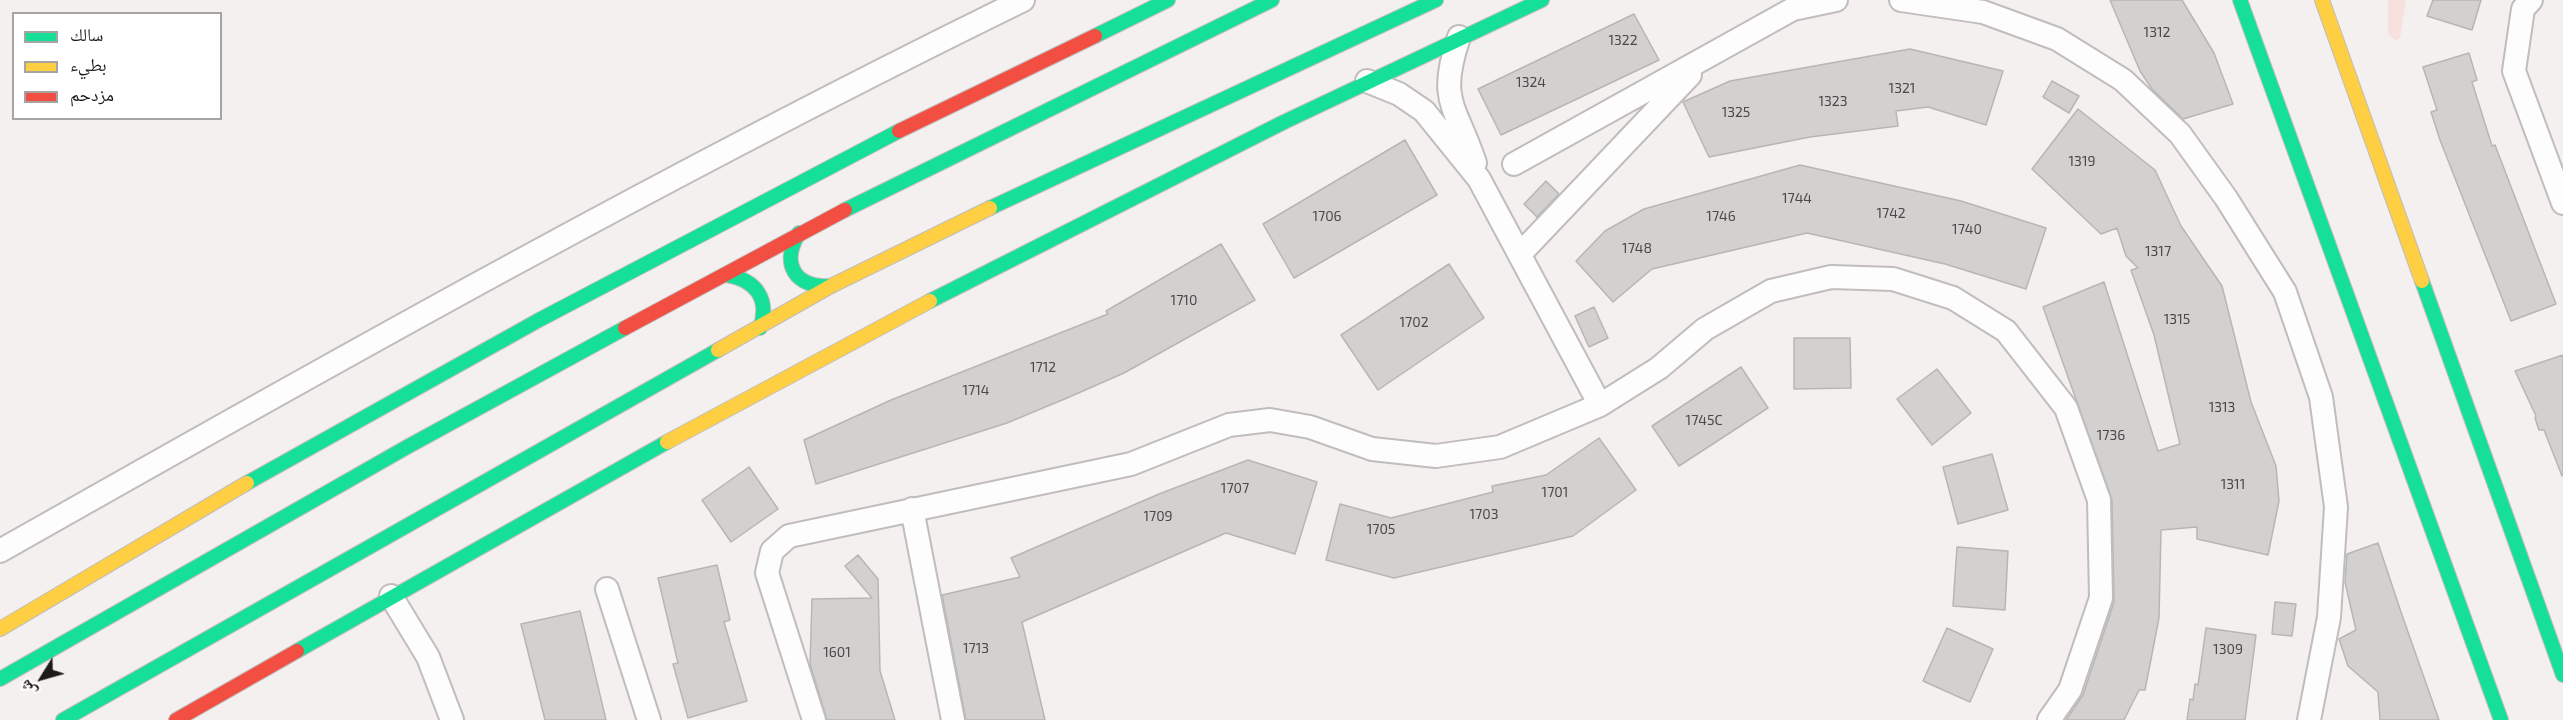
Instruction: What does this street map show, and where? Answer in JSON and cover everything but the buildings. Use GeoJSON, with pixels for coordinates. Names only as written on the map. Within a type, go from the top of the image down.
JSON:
{"type":"FeatureCollection","features":[{"type":"Feature","properties":{"kind":"street"},"geometry":{"type":"LineString","coordinates":[[0,551],[426,312],[686,171],[1023,0]]}},
{"type":"Feature","properties":{"kind":"street"},"geometry":{"type":"LineString","coordinates":[[0,629],[300,451],[675,246],[872,145],[1168,0]]}},
{"type":"Feature","properties":{"kind":"street"},"geometry":{"type":"LineString","coordinates":[[0,679],[35,652],[800,234],[1272,0]]}},
{"type":"Feature","properties":{"kind":"street"},"geometry":{"type":"LineString","coordinates":[[63,720],[831,286],[945,229],[1436,0]]}},
{"type":"Feature","properties":{"kind":"street"},"geometry":{"type":"LineString","coordinates":[[176,720],[631,460],[1033,247],[1367,81],[1542,0]]}},
{"type":"Feature","properties":{"kind":"street"},"geometry":{"type":"LineString","coordinates":[[1514,164],[1793,9],[1836,0]]}},
{"type":"Feature","properties":{"kind":"street"},"geometry":{"type":"LineString","coordinates":[[1901,0],[1983,12],[2057,39],[2123,80],[2180,134],[2226,198],[2285,292],[2321,397],[2336,507],[2329,617],[2309,720]]}},
{"type":"Feature","properties":{"kind":"street"},"geometry":{"type":"LineString","coordinates":[[2240,0],[2501,720]]}},
{"type":"Feature","properties":{"kind":"street"},"geometry":{"type":"LineString","coordinates":[[2322,0],[2563,675]]}},
{"type":"Feature","properties":{"kind":"street"},"geometry":{"type":"LineString","coordinates":[[2531,0],[2523,9],[2514,71],[2563,204]]}},
{"type":"Feature","properties":{"kind":"street"},"geometry":{"type":"LineString","coordinates":[[1459,37],[1449,65],[1448,89],[1479,179],[1600,405]]}},
{"type":"Feature","properties":{"kind":"street"},"geometry":{"type":"LineString","coordinates":[[1520,254],[1706,58]]}},
{"type":"Feature","properties":{"kind":"street"},"geometry":{"type":"LineString","coordinates":[[1367,81],[1399,94],[1424,111],[1479,179]]}},
{"type":"Feature","properties":{"kind":"street"},"geometry":{"type":"LineString","coordinates":[[800,234],[790,248],[789,256],[794,272],[806,284],[814,287],[831,286]]}},
{"type":"Feature","properties":{"kind":"street"},"geometry":{"type":"LineString","coordinates":[[727,275],[747,279],[761,294],[765,311],[759,328]]}},
{"type":"Feature","properties":{"kind":"street"},"geometry":{"type":"LineString","coordinates":[[814,720],[767,573],[772,551],[789,536],[1131,464],[1228,425],[1270,420],[1311,427],[1372,449],[1436,456],[1500,447],[1600,405],[1659,368],[1705,330],[1771,291],[1831,277],[1893,279],[1953,298],[2006,331],[2066,408],[2099,500],[2101,598],[2070,690],[2049,720]]}},
{"type":"Feature","properties":{"kind":"street"},"geometry":{"type":"LineString","coordinates":[[912,510],[953,720]]}},
{"type":"Feature","properties":{"kind":"street"},"geometry":{"type":"LineString","coordinates":[[607,589],[649,720]]}},
{"type":"Feature","properties":{"kind":"street"},"geometry":{"type":"LineString","coordinates":[[391,596],[428,657],[452,720]]}},
{"type":"Feature","properties":{"kind":"street"},"geometry":{"type":"LineString","coordinates":[[41,624],[46,601]]}},
{"type":"Feature","properties":{"kind":"shaded area"},"geometry":{"type":"Polygon","coordinates":[[[2388,0],[2406,0],[2400,38],[2396,41],[2388,34],[2388,0]]]}},
{"type":"Feature","properties":{"kind":"traffic: fast"},"geometry":{"type":"LineString","coordinates":[[1095,36],[1168,0]]}},
{"type":"Feature","properties":{"kind":"traffic: fast"},"geometry":{"type":"LineString","coordinates":[[845,210],[1272,0]]}},
{"type":"Feature","properties":{"kind":"traffic: fast"},"geometry":{"type":"LineString","coordinates":[[990,208],[1436,0]]}},
{"type":"Feature","properties":{"kind":"traffic: fast"},"geometry":{"type":"LineString","coordinates":[[930,301],[1284,122],[1542,0]]}},
{"type":"Feature","properties":{"kind":"traffic: fast"},"geometry":{"type":"LineString","coordinates":[[2240,0],[2501,720]]}},
{"type":"Feature","properties":{"kind":"traffic: fast"},"geometry":{"type":"LineString","coordinates":[[247,483],[539,320],[899,131]]}},
{"type":"Feature","properties":{"kind":"traffic: fast"},"geometry":{"type":"LineString","coordinates":[[799,233],[793,244],[791,255],[794,272],[808,283],[831,286]]}},
{"type":"Feature","properties":{"kind":"traffic: fast"},"geometry":{"type":"LineString","coordinates":[[727,275],[746,281],[758,293],[763,308],[760,328]]}},
{"type":"Feature","properties":{"kind":"traffic: fast"},"geometry":{"type":"LineString","coordinates":[[2422,281],[2563,675]]}},
{"type":"Feature","properties":{"kind":"traffic: fast"},"geometry":{"type":"LineString","coordinates":[[0,679],[407,447],[625,328]]}},
{"type":"Feature","properties":{"kind":"traffic: fast"},"geometry":{"type":"LineString","coordinates":[[63,720],[718,350]]}},
{"type":"Feature","properties":{"kind":"traffic: fast"},"geometry":{"type":"LineString","coordinates":[[297,651],[667,442]]}},
{"type":"Feature","properties":{"kind":"traffic: slow"},"geometry":{"type":"LineString","coordinates":[[2322,0],[2422,281]]}},
{"type":"Feature","properties":{"kind":"traffic: slow"},"geometry":{"type":"LineString","coordinates":[[718,350],[831,286],[990,208]]}},
{"type":"Feature","properties":{"kind":"traffic: slow"},"geometry":{"type":"LineString","coordinates":[[667,442],[930,301]]}},
{"type":"Feature","properties":{"kind":"traffic: slow"},"geometry":{"type":"LineString","coordinates":[[0,629],[247,483]]}},
{"type":"Feature","properties":{"kind":"traffic: jam"},"geometry":{"type":"LineString","coordinates":[[899,131],[1095,36]]}},
{"type":"Feature","properties":{"kind":"traffic: jam"},"geometry":{"type":"LineString","coordinates":[[625,328],[845,210]]}},
{"type":"Feature","properties":{"kind":"traffic: jam"},"geometry":{"type":"LineString","coordinates":[[176,720],[297,651]]}}]}
